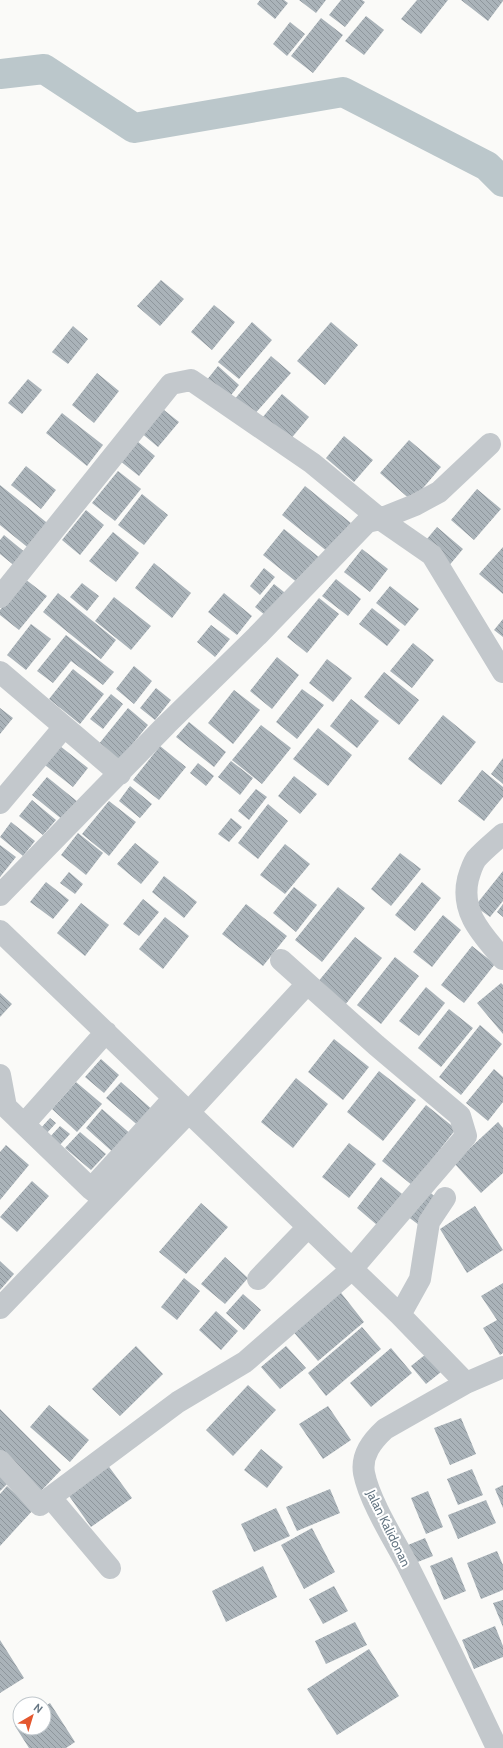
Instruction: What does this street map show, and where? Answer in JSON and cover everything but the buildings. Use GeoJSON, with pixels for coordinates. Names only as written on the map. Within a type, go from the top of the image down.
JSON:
{"type":"FeatureCollection","features":[{"type":"Feature","properties":{"kind":"street"},"geometry":{"type":"LineString","coordinates":[[0,597],[171,384],[191,380],[312,463],[380,519],[432,555],[503,672]]}},
{"type":"Feature","properties":{"kind":"street"},"geometry":{"type":"LineString","coordinates":[[0,895],[120,774],[167,724],[257,636],[367,522],[380,519],[415,505],[439,492],[490,444]]}},
{"type":"Feature","properties":{"kind":"street"},"geometry":{"type":"LineString","coordinates":[[0,672],[120,774]]}},
{"type":"Feature","properties":{"kind":"street"},"geometry":{"type":"LineString","coordinates":[[0,803],[64,727]]}},
{"type":"Feature","properties":{"kind":"street"},"geometry":{"type":"LineString","coordinates":[[503,834],[476,860],[470,869],[466,886],[466,897],[467,906],[472,918],[503,959]]}},
{"type":"Feature","properties":{"kind":"street"},"geometry":{"type":"LineString","coordinates":[[0,931],[400,1315],[466,1383]]}},
{"type":"Feature","properties":{"kind":"street"},"geometry":{"type":"LineString","coordinates":[[0,1461],[40,1505],[51,1498],[123,1442],[178,1402],[245,1362],[352,1269],[466,1136],[460,1116],[376,1045],[281,960]]}},
{"type":"Feature","properties":{"kind":"street"},"geometry":{"type":"LineString","coordinates":[[0,1308],[98,1194],[182,1105],[307,984]]}},
{"type":"Feature","properties":{"kind":"street"},"geometry":{"type":"LineString","coordinates":[[24,1124],[106,1032]]}},
{"type":"Feature","properties":{"kind":"street"},"geometry":{"type":"LineString","coordinates":[[0,1075],[6,1107],[98,1194]]}},
{"type":"Feature","properties":{"kind":"street"},"geometry":{"type":"LineString","coordinates":[[400,1315],[420,1279],[429,1222],[445,1198]]}},
{"type":"Feature","properties":{"kind":"street"},"geometry":{"type":"LineString","coordinates":[[258,1279],[308,1228]]}},
{"type":"Feature","properties":{"kind":"street","name":"Jalan Kalidonan"},"geometry":{"type":"LineString","coordinates":[[497,1748],[465,1678],[378,1507],[364,1473],[364,1456],[374,1438],[385,1429],[466,1383],[503,1367]]}},
{"type":"Feature","properties":{"kind":"street"},"geometry":{"type":"LineString","coordinates":[[51,1498],[110,1568]]}},
{"type":"Feature","properties":{"kind":"waterway"},"geometry":{"type":"LineString","coordinates":[[0,74],[44,69],[134,128],[343,92],[487,166],[503,182]]}}]}
